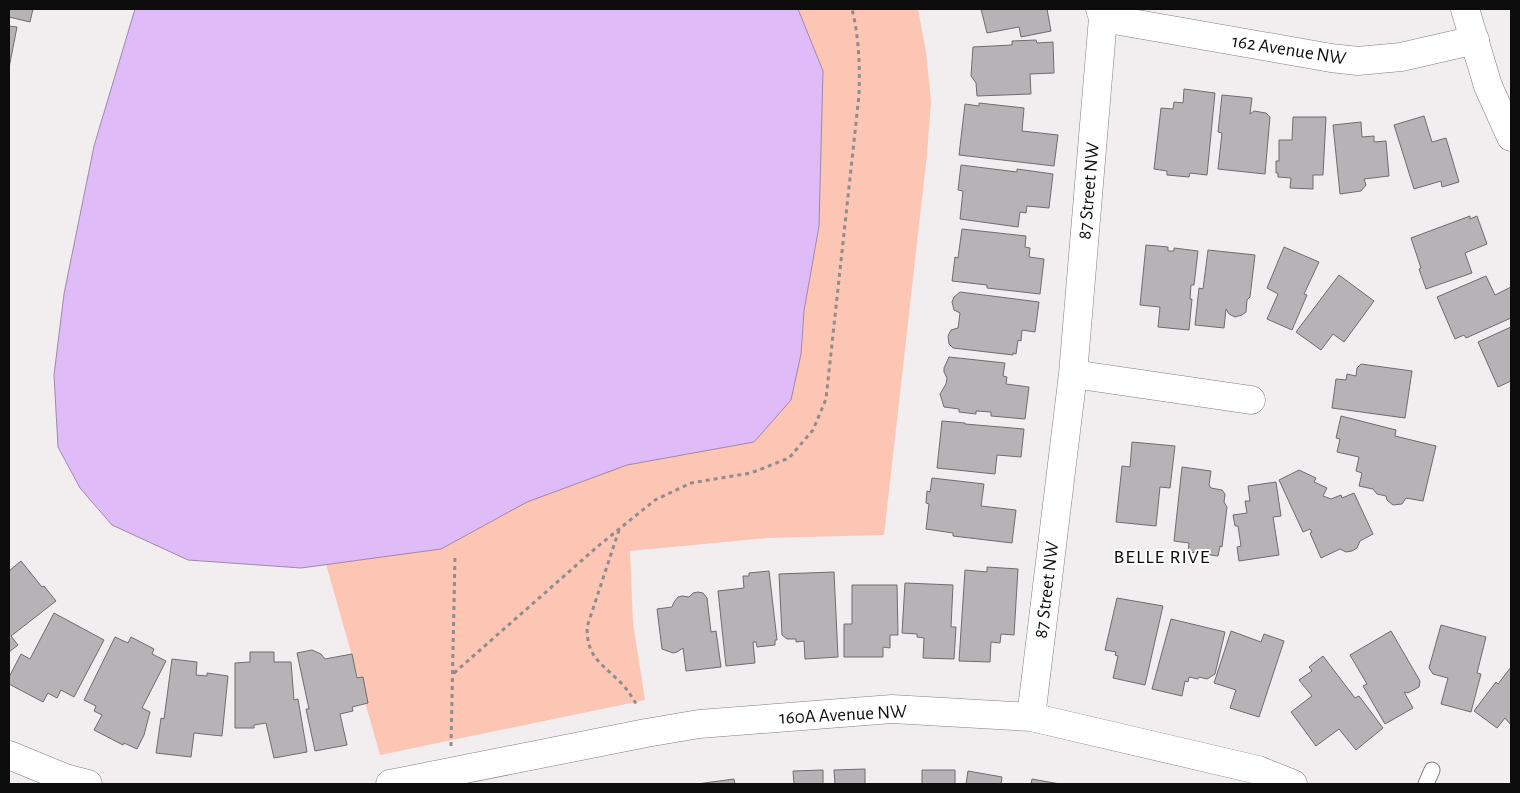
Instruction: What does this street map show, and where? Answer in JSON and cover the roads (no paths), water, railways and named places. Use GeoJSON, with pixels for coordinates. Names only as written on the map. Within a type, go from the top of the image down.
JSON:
{"type":"FeatureCollection","features":[{"type":"Feature","properties":{"kind":"street"},"geometry":{"type":"LineString","coordinates":[[1465,9],[1488,86],[1511,137]]}},
{"type":"Feature","properties":{"kind":"street","name":"162 Avenue NW"},"geometry":{"type":"LineString","coordinates":[[1101,13],[1330,58],[1358,61],[1401,57],[1475,40]]}},
{"type":"Feature","properties":{"kind":"street","name":"87 Street NW"},"geometry":{"type":"LineString","coordinates":[[1031,717],[1074,374],[1101,13]]}},
{"type":"Feature","properties":{"kind":"street"},"geometry":{"type":"LineString","coordinates":[[1074,374],[1251,400]]}},
{"type":"Feature","properties":{"kind":"street","name":"160A Avenue NW"},"geometry":{"type":"LineString","coordinates":[[390,784],[418,782],[450,773],[699,724],[892,709],[1031,717],[1258,770],[1293,784]]}},
{"type":"Feature","properties":{"kind":"street"},"geometry":{"type":"LineString","coordinates":[[9,755],[65,778],[88,784]]}},
{"type":"Feature","properties":{"kind":"lane"},"geometry":{"type":"LineString","coordinates":[[1426,784],[1432,770]]}},
{"type":"Feature","properties":{"kind":"district","name":"BELLE RIVE"},"geometry":{"type":"Point","coordinates":[1162,557]}}]}
